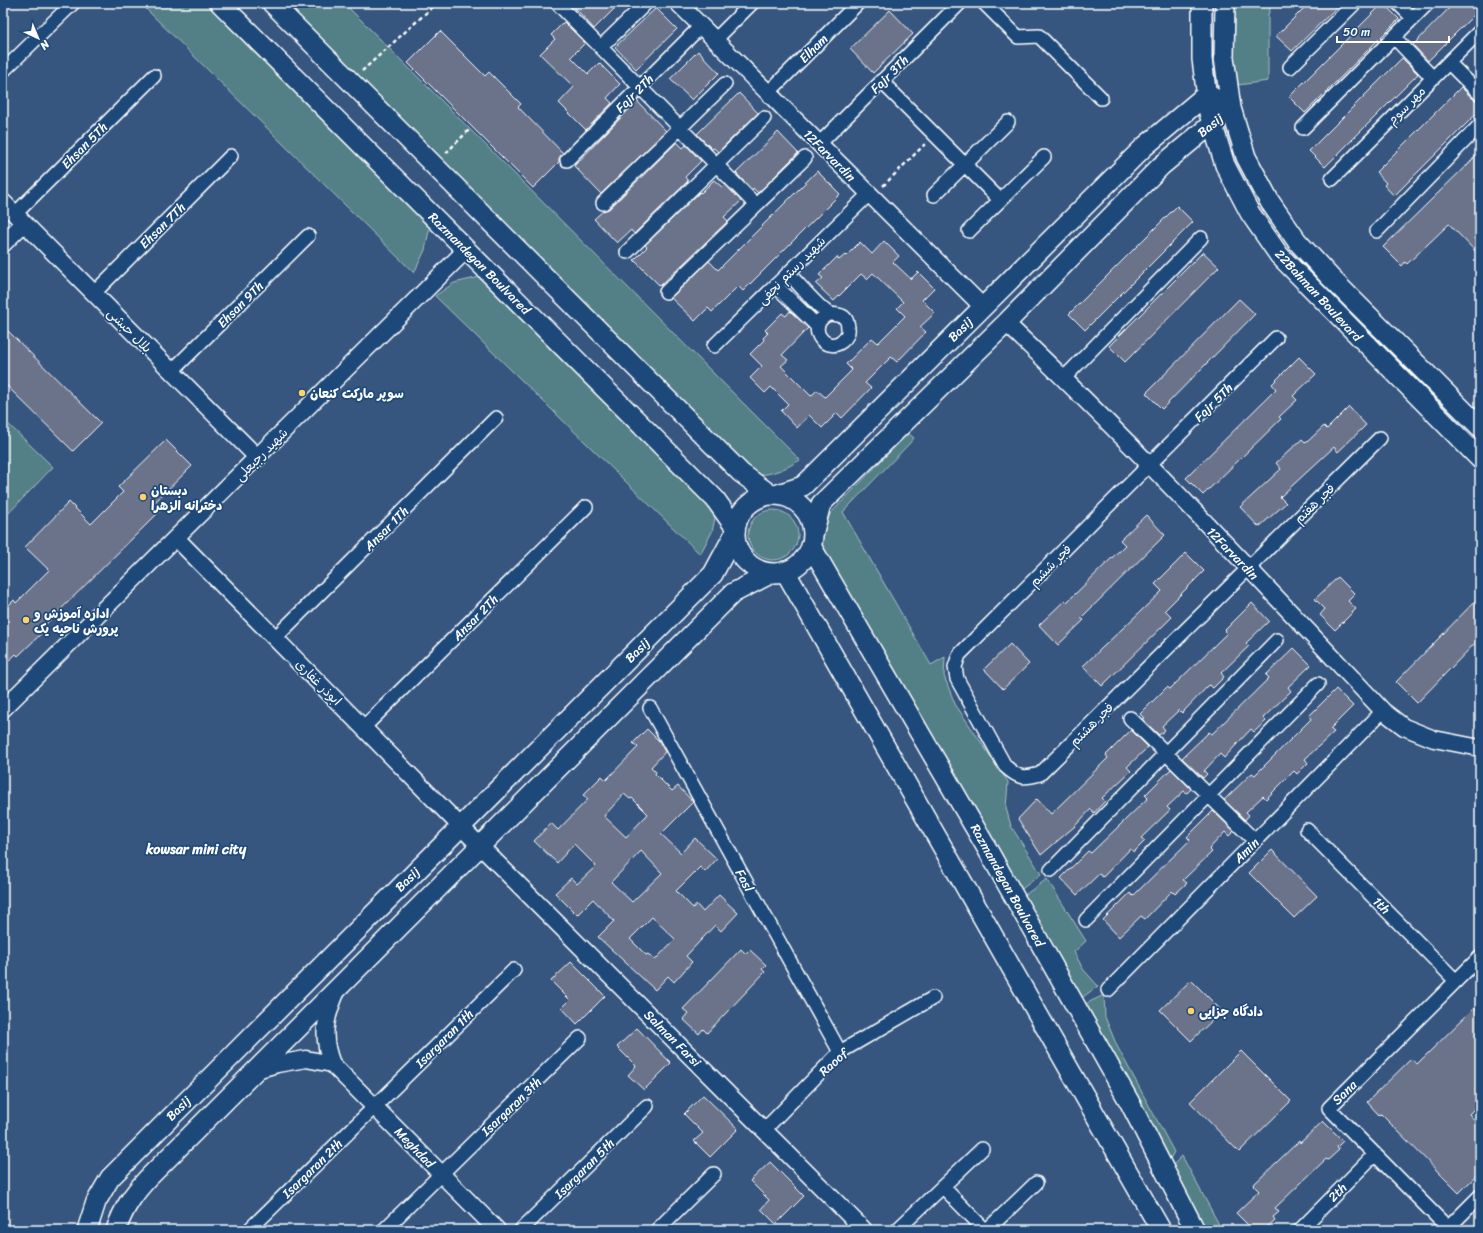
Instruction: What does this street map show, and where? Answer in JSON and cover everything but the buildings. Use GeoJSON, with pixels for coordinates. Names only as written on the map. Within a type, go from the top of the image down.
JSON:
{"type":"FeatureCollection","features":[{"type":"Feature","properties":{"kind":"main road","name":"Razmandegan Boulvared"},"geometry":{"type":"LineString","coordinates":[[220,3],[714,499],[735,530]]}},
{"type":"Feature","properties":{"kind":"main road"},"geometry":{"type":"LineString","coordinates":[[272,3],[741,473],[773,495]]}},
{"type":"Feature","properties":{"kind":"main road","name":"22Bahman Boulevard"},"geometry":{"type":"LineString","coordinates":[[1202,3],[1202,59],[1212,123],[1225,166],[1250,213],[1279,255],[1480,459]]}},
{"type":"Feature","properties":{"kind":"main road","name":"22Bahman Boulevard"},"geometry":{"type":"LineString","coordinates":[[1224,3],[1224,57],[1231,108],[1246,157],[1270,202],[1297,241],[1330,277],[1480,427]]}},
{"type":"Feature","properties":{"kind":"main road","name":"Basij"},"geometry":{"type":"LineString","coordinates":[[773,495],[803,486],[1144,147],[1207,94],[1231,108],[1161,166],[1006,323],[821,504],[812,540]]}},
{"type":"Feature","properties":{"kind":"main road"},"geometry":{"type":"LineString","coordinates":[[116,1230],[122,1213],[133,1194],[733,594],[778,572],[796,566],[805,557],[812,540],[810,520],[802,507],[789,498],[773,495],[759,498],[748,504],[740,515],[735,530],[737,548],[745,560],[757,569],[778,572]]}},
{"type":"Feature","properties":{"kind":"main road","name":"Basij"},"geometry":{"type":"LineString","coordinates":[[87,1230],[96,1202],[110,1178],[713,574],[735,530]]}},
{"type":"Feature","properties":{"kind":"main road","name":"Razmandegan Boulvared"},"geometry":{"type":"LineString","coordinates":[[812,540],[1130,1103],[1196,1230]]}},
{"type":"Feature","properties":{"kind":"main road"},"geometry":{"type":"LineString","coordinates":[[778,572],[1161,1230]]}},
{"type":"Feature","properties":{"kind":"street"},"geometry":{"type":"LineString","coordinates":[[3,71],[73,3]]}},
{"type":"Feature","properties":{"kind":"street"},"geometry":{"type":"LineString","coordinates":[[557,3],[756,205]]}},
{"type":"Feature","properties":{"kind":"street","name":"12Farvardin"},"geometry":{"type":"LineString","coordinates":[[678,3],[983,307]]}},
{"type":"Feature","properties":{"kind":"street"},"geometry":{"type":"LineString","coordinates":[[715,40],[752,3]]}},
{"type":"Feature","properties":{"kind":"street","name":"Elham"},"geometry":{"type":"LineString","coordinates":[[768,93],[858,3]]}},
{"type":"Feature","properties":{"kind":"street","name":"Fajr 3Th"},"geometry":{"type":"LineString","coordinates":[[819,144],[960,3]]}},
{"type":"Feature","properties":{"kind":"street"},"geometry":{"type":"LineString","coordinates":[[984,3],[1018,37],[1039,36],[1101,98]]}},
{"type":"Feature","properties":{"kind":"street"},"geometry":{"type":"LineString","coordinates":[[1290,67],[1355,3]]}},
{"type":"Feature","properties":{"kind":"street"},"geometry":{"type":"LineString","coordinates":[[1398,3],[1413,18]]}},
{"type":"Feature","properties":{"kind":"street"},"geometry":{"type":"LineString","coordinates":[[1303,128],[1428,3]]}},
{"type":"Feature","properties":{"kind":"street"},"geometry":{"type":"LineString","coordinates":[[601,47],[644,5]]}},
{"type":"Feature","properties":{"kind":"street","name":"Fajr 2Th"},"geometry":{"type":"LineString","coordinates":[[567,160],[701,26]]}},
{"type":"Feature","properties":{"kind":"street","name":"مهر سوم"},"geometry":{"type":"LineString","coordinates":[[1332,179],[1480,31]]}},
{"type":"Feature","properties":{"kind":"street"},"geometry":{"type":"LineString","coordinates":[[1394,37],[1433,78]]}},
{"type":"Feature","properties":{"kind":"street"},"geometry":{"type":"LineString","coordinates":[[1449,63],[1480,94]]}},
{"type":"Feature","properties":{"kind":"street","name":"Ehsan 5Th"},"geometry":{"type":"LineString","coordinates":[[19,218],[154,76]]}},
{"type":"Feature","properties":{"kind":"street"},"geometry":{"type":"LineString","coordinates":[[881,81],[1000,200]]}},
{"type":"Feature","properties":{"kind":"street"},"geometry":{"type":"LineString","coordinates":[[603,202],[726,84]]}},
{"type":"Feature","properties":{"kind":"street"},"geometry":{"type":"LineString","coordinates":[[627,252],[764,118]]}},
{"type":"Feature","properties":{"kind":"street"},"geometry":{"type":"LineString","coordinates":[[934,195],[1008,122]]}},
{"type":"Feature","properties":{"kind":"street"},"geometry":{"type":"LineString","coordinates":[[1377,231],[1480,125]]}},
{"type":"Feature","properties":{"kind":"street","name":"Ehsan 7Th"},"geometry":{"type":"LineString","coordinates":[[94,293],[231,156]]}},
{"type":"Feature","properties":{"kind":"street"},"geometry":{"type":"LineString","coordinates":[[969,230],[1044,157]]}},
{"type":"Feature","properties":{"kind":"street"},"geometry":{"type":"LineString","coordinates":[[666,292],[805,158]]}},
{"type":"Feature","properties":{"kind":"street","name":"شهید رستم نجفی"},"geometry":{"type":"LineString","coordinates":[[714,346],[788,273],[870,196]]}},
{"type":"Feature","properties":{"kind":"street","name":"بلال حبشی"},"geometry":{"type":"LineString","coordinates":[[3,202],[258,458]]}},
{"type":"Feature","properties":{"kind":"street"},"geometry":{"type":"LineString","coordinates":[[3,244],[19,218]]}},
{"type":"Feature","properties":{"kind":"street","name":"Ehsan 9Th"},"geometry":{"type":"LineString","coordinates":[[172,371],[308,236]]}},
{"type":"Feature","properties":{"kind":"street"},"geometry":{"type":"LineString","coordinates":[[1064,378],[1201,238]]}},
{"type":"Feature","properties":{"kind":"street","name":"شهید رجبعلی"},"geometry":{"type":"LineString","coordinates":[[3,709],[258,458],[466,250]]}},
{"type":"Feature","properties":{"kind":"street"},"geometry":{"type":"LineString","coordinates":[[788,273],[829,314]]}},
{"type":"Feature","properties":{"kind":"street"},"geometry":{"type":"LineString","coordinates":[[776,286],[817,326]]}},
{"type":"Feature","properties":{"kind":"street"},"geometry":{"type":"LineString","coordinates":[[829,314],[839,314],[846,321],[848,331],[844,340],[834,345],[824,342],[818,334],[817,326],[821,319],[829,314]]}},
{"type":"Feature","properties":{"kind":"street","name":"12Farvardin"},"geometry":{"type":"LineString","coordinates":[[1006,323],[1064,378],[1150,466],[1248,567],[1383,711],[1404,727],[1434,740],[1480,748]]}},
{"type":"Feature","properties":{"kind":"street","name":"Fajr 5Th"},"geometry":{"type":"LineString","coordinates":[[1150,466],[1276,338]]}},
{"type":"Feature","properties":{"kind":"street","name":"Ansar 1Th"},"geometry":{"type":"LineString","coordinates":[[275,638],[496,418]]}},
{"type":"Feature","properties":{"kind":"street","name":"فجر هفتم"},"geometry":{"type":"LineString","coordinates":[[1248,567],[1380,438]]}},
{"type":"Feature","properties":{"kind":"street","name":"فجر ششم"},"geometry":{"type":"LineString","coordinates":[[955,667],[959,655],[1150,466]]}},
{"type":"Feature","properties":{"kind":"street","name":"Ansar 2Th"},"geometry":{"type":"LineString","coordinates":[[364,727],[586,507]]}},
{"type":"Feature","properties":{"kind":"street","name":"ابوذر غفاری"},"geometry":{"type":"LineString","coordinates":[[176,538],[461,826]]}},
{"type":"Feature","properties":{"kind":"street","name":"فجر هشتم"},"geometry":{"type":"LineString","coordinates":[[955,667],[957,679],[1005,766],[1015,775],[1028,778],[1040,774],[1248,567]]}},
{"type":"Feature","properties":{"kind":"street"},"geometry":{"type":"LineString","coordinates":[[1051,870],[1277,640]]}},
{"type":"Feature","properties":{"kind":"street"},"geometry":{"type":"LineString","coordinates":[[1086,920],[1318,684]]}},
{"type":"Feature","properties":{"kind":"street","name":"Fasl"},"geometry":{"type":"LineString","coordinates":[[650,708],[840,1052]]}},
{"type":"Feature","properties":{"kind":"street","name":"Amin"},"geometry":{"type":"LineString","coordinates":[[1108,990],[1383,711]]}},
{"type":"Feature","properties":{"kind":"street"},"geometry":{"type":"LineString","coordinates":[[1130,718],[1255,841]]}},
{"type":"Feature","properties":{"kind":"street","name":"Salman Farsi"},"geometry":{"type":"LineString","coordinates":[[461,826],[765,1129],[864,1230]]}},
{"type":"Feature","properties":{"kind":"street","name":"1th"},"geometry":{"type":"LineString","coordinates":[[1307,830],[1456,981]]}},
{"type":"Feature","properties":{"kind":"street","name":"Sana"},"geometry":{"type":"LineString","coordinates":[[1448,1229],[1329,1108],[1480,957]]}},
{"type":"Feature","properties":{"kind":"street","name":"Isargaran 1th"},"geometry":{"type":"LineString","coordinates":[[375,1106],[514,970]]}},
{"type":"Feature","properties":{"kind":"street","name":"Meghdad"},"geometry":{"type":"LineString","coordinates":[[339,987],[327,1013],[324,1033],[328,1054],[332,1064],[497,1230]]}},
{"type":"Feature","properties":{"kind":"street","name":"Raoof"},"geometry":{"type":"LineString","coordinates":[[765,1129],[840,1052],[934,998]]}},
{"type":"Feature","properties":{"kind":"street","name":"Isargaran 3th"},"geometry":{"type":"LineString","coordinates":[[384,1230],[580,1038]]}},
{"type":"Feature","properties":{"kind":"street"},"geometry":{"type":"LineString","coordinates":[[256,1070],[277,1064],[306,1059],[332,1064]]}},
{"type":"Feature","properties":{"kind":"street","name":"Isargaran 2th"},"geometry":{"type":"LineString","coordinates":[[249,1230],[375,1106]]}},
{"type":"Feature","properties":{"kind":"street","name":"Isargaran 5th"},"geometry":{"type":"LineString","coordinates":[[521,1230],[647,1106]]}},
{"type":"Feature","properties":{"kind":"street"},"geometry":{"type":"LineString","coordinates":[[897,1230],[982,1149]]}},
{"type":"Feature","properties":{"kind":"street","name":"2th"},"geometry":{"type":"LineString","coordinates":[[1300,1230],[1375,1154]]}},
{"type":"Feature","properties":{"kind":"street"},"geometry":{"type":"LineString","coordinates":[[657,1230],[714,1174]]}},
{"type":"Feature","properties":{"kind":"street"},"geometry":{"type":"LineString","coordinates":[[943,1187],[986,1230],[1036,1183]]}},
{"type":"Feature","properties":{"kind":"street"},"geometry":{"type":"LineString","coordinates":[[1448,1229],[1480,1196]]}},
{"type":"Feature","properties":{"kind":"path"},"geometry":{"type":"LineString","coordinates":[[351,82],[437,3]]}},
{"type":"Feature","properties":{"kind":"path"},"geometry":{"type":"LineString","coordinates":[[434,165],[469,130]]}},
{"type":"Feature","properties":{"kind":"path"},"geometry":{"type":"LineString","coordinates":[[870,196],[935,134]]}},
{"type":"Feature","properties":{"kind":"green space"},"geometry":{"type":"Polygon","coordinates":[[[140,3],[220,3],[432,216],[425,250],[414,273],[140,3]]]}},
{"type":"Feature","properties":{"kind":"green space"},"geometry":{"type":"Polygon","coordinates":[[[272,3],[344,3],[800,460],[774,472],[746,476],[272,3]]]}},
{"type":"Feature","properties":{"kind":"green space"},"geometry":{"type":"Polygon","coordinates":[[[1236,3],[1272,3],[1268,15],[1268,81],[1238,85],[1233,56],[1236,3]]]}},
{"type":"Feature","properties":{"kind":"green space"},"geometry":{"type":"Polygon","coordinates":[[[480,277],[718,504],[712,532],[700,554],[435,296],[454,283],[480,277]]]}},
{"type":"Feature","properties":{"kind":"green space"},"geometry":{"type":"Polygon","coordinates":[[[3,419],[53,467],[3,519],[3,419]]]}},
{"type":"Feature","properties":{"kind":"green space"},"geometry":{"type":"Polygon","coordinates":[[[908,433],[914,438],[843,512],[931,665],[945,657],[944,676],[955,704],[1008,782],[1006,808],[1011,826],[1041,874],[1018,892],[820,543],[830,514],[908,433]]]}},
{"type":"Feature","properties":{"kind":"green space"},"geometry":{"type":"Polygon","coordinates":[[[768,510],[778,510],[791,517],[798,530],[798,540],[791,553],[778,560],[768,560],[759,556],[752,549],[748,540],[748,530],[752,521],[759,514],[768,510]]]}},
{"type":"Feature","properties":{"kind":"green space"},"geometry":{"type":"Polygon","coordinates":[[[1047,879],[1086,941],[1074,952],[1083,969],[1098,986],[1080,999],[1022,897],[1047,879]]]}},
{"type":"Feature","properties":{"kind":"green space"},"geometry":{"type":"Polygon","coordinates":[[[1104,995],[1105,1017],[1117,1046],[1174,1152],[1170,1159],[1083,1005],[1104,995]]]}},
{"type":"Feature","properties":{"kind":"green space"},"geometry":{"type":"Polygon","coordinates":[[[1182,1156],[1222,1230],[1206,1230],[1173,1165],[1182,1156]]]}},
{"type":"Feature","properties":{"kind":"place","name":"سوپر مارکت کنعان"},"geometry":{"type":"Point","coordinates":[302,393]}},
{"type":"Feature","properties":{"kind":"place","name":"دبستان دخترانه الزهرا"},"geometry":{"type":"Point","coordinates":[143,497]}},
{"type":"Feature","properties":{"kind":"place","name":"اداره آموزش و پرورش ناحیه یک"},"geometry":{"type":"Point","coordinates":[26,620]}},
{"type":"Feature","properties":{"kind":"place","name":"دادگاه جزایی"},"geometry":{"type":"Point","coordinates":[1191,1011]}},
{"type":"Feature","properties":{"kind":"district","name":"kowsar mini city"},"geometry":{"type":"Point","coordinates":[196,849]}}]}
